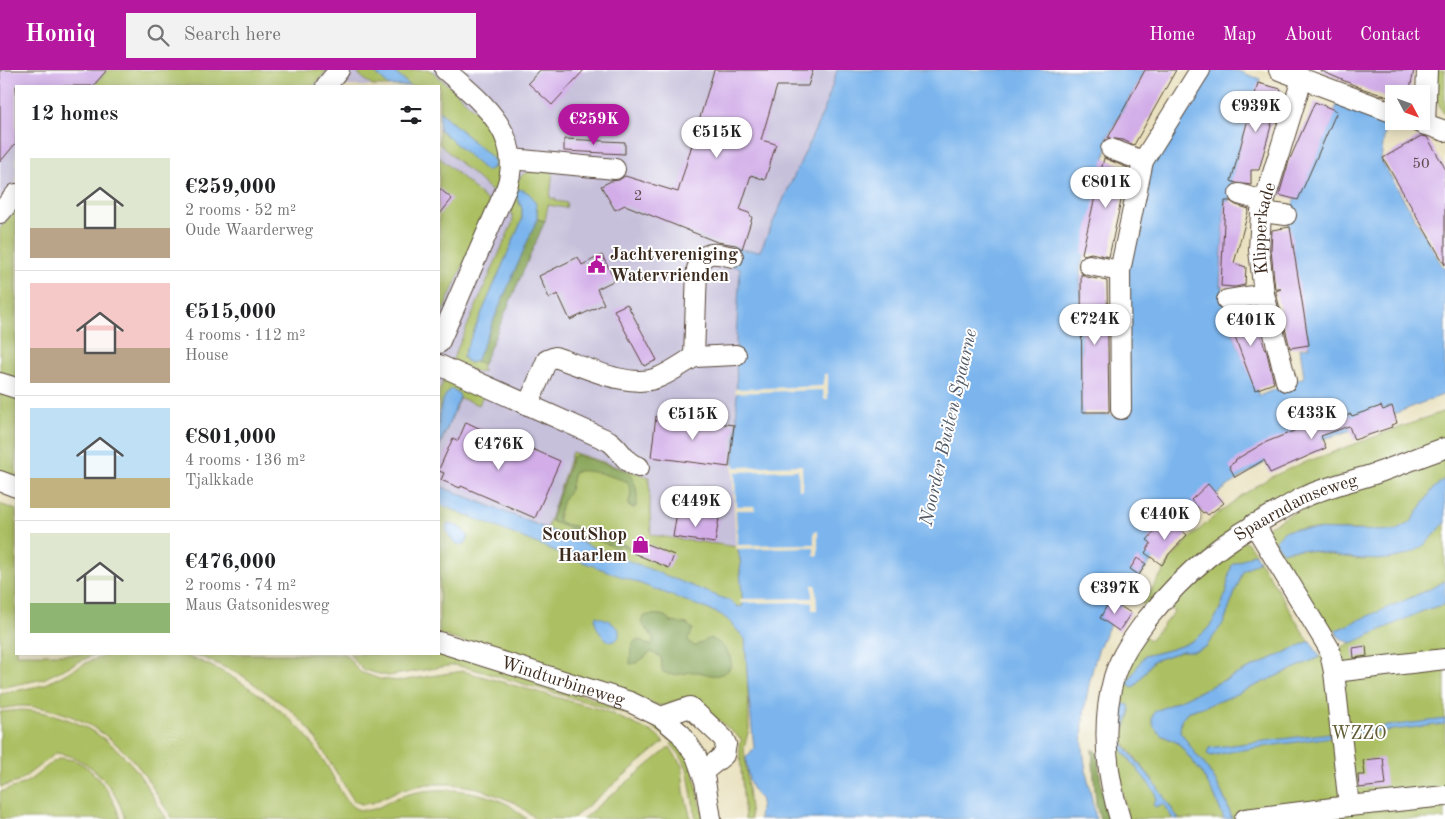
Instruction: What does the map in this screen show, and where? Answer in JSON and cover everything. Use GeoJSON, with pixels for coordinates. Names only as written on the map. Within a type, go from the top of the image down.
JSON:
{"type":"FeatureCollection","features":[{"type":"Feature","properties":{"kind":"street"},"geometry":{"type":"LineString","coordinates":[[327,85],[339,70]]}},
{"type":"Feature","properties":{"kind":"street"},"geometry":{"type":"LineString","coordinates":[[440,341],[506,189],[511,176],[512,159],[507,143],[494,118],[483,104],[445,70]]}},
{"type":"Feature","properties":{"kind":"street"},"geometry":{"type":"LineString","coordinates":[[1121,409],[1120,271],[1143,161],[1200,70]]}},
{"type":"Feature","properties":{"kind":"street"},"geometry":{"type":"LineString","coordinates":[[1279,70],[1385,110]]}},
{"type":"Feature","properties":{"kind":"street"},"geometry":{"type":"LineString","coordinates":[[1425,85],[1427,70]]}},
{"type":"Feature","properties":{"kind":"street","name":"Klipperkade"},"geometry":{"type":"LineString","coordinates":[[1286,381],[1264,294],[1259,250],[1262,206],[1302,79]]}},
{"type":"Feature","properties":{"kind":"street"},"geometry":{"type":"LineString","coordinates":[[1430,126],[1445,131]]}},
{"type":"Feature","properties":{"kind":"street"},"geometry":{"type":"LineString","coordinates":[[1111,148],[1143,161]]}},
{"type":"Feature","properties":{"kind":"street"},"geometry":{"type":"LineString","coordinates":[[512,159],[615,169]]}},
{"type":"Feature","properties":{"kind":"street"},"geometry":{"type":"LineString","coordinates":[[1239,194],[1262,206],[1286,215]]}},
{"type":"Feature","properties":{"kind":"street"},"geometry":{"type":"LineString","coordinates":[[0,213],[15,195]]}},
{"type":"Feature","properties":{"kind":"street"},"geometry":{"type":"LineString","coordinates":[[694,357],[697,269],[700,260],[708,254],[717,253],[733,257]]}},
{"type":"Feature","properties":{"kind":"street"},"geometry":{"type":"LineString","coordinates":[[1088,266],[1120,271]]}},
{"type":"Feature","properties":{"kind":"street"},"geometry":{"type":"LineString","coordinates":[[1227,300],[1264,294]]}},
{"type":"Feature","properties":{"kind":"street"},"geometry":{"type":"LineString","coordinates":[[528,405],[547,360],[550,358],[556,357],[624,380],[640,381],[655,379],[694,357],[736,355]]}},
{"type":"Feature","properties":{"kind":"street"},"geometry":{"type":"LineString","coordinates":[[440,365],[609,441],[617,446],[628,462],[639,467]]}},
{"type":"Feature","properties":{"kind":"street"},"geometry":{"type":"LineString","coordinates":[[0,383],[15,388]]}},
{"type":"Feature","properties":{"kind":"street","name":"Spaarndamseweg"},"geometry":{"type":"LineString","coordinates":[[1120,819],[1111,791],[1106,744],[1108,708],[1114,676],[1124,652],[1133,637],[1175,586],[1211,553],[1254,524],[1309,495],[1445,448]]}},
{"type":"Feature","properties":{"kind":"street"},"geometry":{"type":"LineString","coordinates":[[0,481],[15,487]]}},
{"type":"Feature","properties":{"kind":"street"},"geometry":{"type":"LineString","coordinates":[[1254,524],[1329,648],[1334,672],[1348,806]]}},
{"type":"Feature","properties":{"kind":"street","name":"Windturbineweg"},"geometry":{"type":"LineString","coordinates":[[440,642],[630,702],[653,711],[681,734],[696,756],[703,772],[711,819]]}},
{"type":"Feature","properties":{"kind":"street"},"geometry":{"type":"LineString","coordinates":[[1334,672],[1445,659]]}},
{"type":"Feature","properties":{"kind":"street"},"geometry":{"type":"LineString","coordinates":[[661,717],[690,707],[731,746],[724,755],[703,772]]}},
{"type":"Feature","properties":{"kind":"street"},"geometry":{"type":"LineString","coordinates":[[1245,819],[1445,796]]}},
{"type":"Feature","properties":{"kind":"shaded area"},"geometry":{"type":"Polygon","coordinates":[[[0,70],[837,70],[825,108],[760,251],[744,250],[740,268],[736,340],[737,425],[733,469],[736,547],[651,535],[572,452],[548,529],[440,486],[440,85],[15,85],[15,463],[0,457],[0,70]]]}},
{"type":"Feature","properties":{"kind":"green space"},"geometry":{"type":"Polygon","coordinates":[[[107,70],[327,70],[315,85],[95,85],[107,70]]]}},
{"type":"Feature","properties":{"kind":"green space"},"geometry":{"type":"Polygon","coordinates":[[[354,70],[372,70],[388,85],[371,85],[354,70]]]}},
{"type":"Feature","properties":{"kind":"green space"},"geometry":{"type":"Polygon","coordinates":[[[392,70],[430,70],[464,99],[485,122],[500,145],[503,156],[495,194],[440,145],[440,130],[486,170],[494,160],[440,112],[440,85],[409,85],[392,70]]]}},
{"type":"Feature","properties":{"kind":"green space"},"geometry":{"type":"Polygon","coordinates":[[[1434,70],[1445,70],[1445,115],[1437,99],[1434,70]]]}},
{"type":"Feature","properties":{"kind":"green space"},"geometry":{"type":"Polygon","coordinates":[[[440,158],[490,204],[440,318],[440,158]]]}},
{"type":"Feature","properties":{"kind":"green space"},"geometry":{"type":"Polygon","coordinates":[[[553,170],[550,198],[567,203],[566,208],[548,205],[545,221],[537,219],[537,208],[519,203],[522,208],[522,220],[463,356],[470,363],[476,361],[483,364],[481,369],[484,371],[479,373],[452,361],[512,224],[513,218],[509,201],[523,174],[533,171],[553,170]]]}},
{"type":"Feature","properties":{"kind":"green space"},"geometry":{"type":"Polygon","coordinates":[[[15,210],[15,378],[0,373],[0,228],[15,210]]]}},
{"type":"Feature","properties":{"kind":"green space"},"geometry":{"type":"Polygon","coordinates":[[[537,219],[545,221],[483,364],[476,361],[537,219]]]}},
{"type":"Feature","properties":{"kind":"green space"},"geometry":{"type":"Polygon","coordinates":[[[445,377],[484,393],[479,405],[460,398],[440,445],[440,390],[445,377]]]}},
{"type":"Feature","properties":{"kind":"green space"},"geometry":{"type":"Polygon","coordinates":[[[0,391],[15,397],[15,479],[0,473],[0,391]]]}},
{"type":"Feature","properties":{"kind":"green space"},"geometry":{"type":"Polygon","coordinates":[[[1445,411],[1445,439],[1307,489],[1147,608],[1142,604],[1171,559],[1188,540],[1217,514],[1269,478],[1295,466],[1445,411]]]}},
{"type":"Feature","properties":{"kind":"green space"},"geometry":{"type":"Polygon","coordinates":[[[572,452],[649,477],[651,535],[738,547],[743,590],[748,688],[749,729],[744,748],[751,819],[745,819],[739,744],[742,740],[693,698],[670,702],[670,706],[657,705],[440,634],[440,486],[547,529],[572,452]]]}},
{"type":"Feature","properties":{"kind":"green space"},"geometry":{"type":"Polygon","coordinates":[[[576,455],[626,471],[636,487],[636,507],[628,506],[631,494],[628,482],[601,474],[579,471],[574,472],[570,490],[563,500],[558,517],[559,520],[563,524],[574,526],[603,539],[624,544],[633,549],[632,551],[620,545],[617,548],[551,520],[572,457],[576,455]]]}},
{"type":"Feature","properties":{"kind":"green space"},"geometry":{"type":"Polygon","coordinates":[[[1445,456],[1445,478],[1433,489],[1411,522],[1395,531],[1295,529],[1282,552],[1295,548],[1362,560],[1432,538],[1445,522],[1445,581],[1326,635],[1264,529],[1302,508],[1445,456]]]}},
{"type":"Feature","properties":{"kind":"green space"},"geometry":{"type":"Polygon","coordinates":[[[0,504],[15,510],[15,655],[93,655],[43,679],[0,688],[0,504]]]}},
{"type":"Feature","properties":{"kind":"green space"},"geometry":{"type":"Polygon","coordinates":[[[1243,542],[1247,542],[1255,553],[1232,565],[1225,595],[1212,623],[1205,632],[1185,644],[1144,656],[1136,685],[1153,661],[1182,651],[1195,651],[1224,622],[1243,571],[1259,561],[1305,636],[1310,641],[1154,712],[1152,719],[1161,735],[1178,743],[1201,772],[1215,797],[1224,819],[1178,818],[1152,779],[1123,742],[1123,733],[1130,715],[1129,705],[1118,731],[1119,741],[1129,760],[1155,791],[1156,799],[1153,805],[1155,807],[1163,804],[1173,819],[1128,819],[1114,752],[1119,681],[1143,635],[1150,640],[1174,612],[1168,605],[1204,572],[1243,542]]]}},
{"type":"Feature","properties":{"kind":"green space","name":"WZZO"},"geometry":{"type":"Polygon","coordinates":[[[1445,604],[1445,819],[1232,819],[1226,801],[1213,776],[1180,732],[1181,720],[1187,712],[1223,700],[1425,610],[1445,604]]]}},
{"type":"Feature","properties":{"kind":"green space"},"geometry":{"type":"Polygon","coordinates":[[[661,615],[671,622],[687,624],[693,629],[688,640],[695,646],[709,638],[720,644],[729,654],[731,660],[728,670],[722,674],[715,675],[695,672],[670,675],[662,671],[661,657],[651,652],[637,663],[630,664],[631,648],[636,640],[650,645],[653,642],[653,637],[641,623],[643,617],[661,615]]]}},
{"type":"Feature","properties":{"kind":"green space"},"geometry":{"type":"Polygon","coordinates":[[[440,649],[634,712],[652,720],[673,737],[670,740],[649,724],[630,715],[469,668],[454,665],[388,676],[363,670],[350,655],[440,655],[440,649]]]}},
{"type":"Feature","properties":{"kind":"green space"},"geometry":{"type":"Polygon","coordinates":[[[108,655],[180,655],[192,658],[229,675],[266,699],[297,725],[327,766],[344,797],[357,809],[374,809],[412,793],[455,790],[496,799],[509,805],[527,819],[173,819],[141,770],[130,757],[104,734],[74,717],[57,711],[20,706],[0,709],[0,694],[44,685],[90,661],[108,655]]]}},
{"type":"Feature","properties":{"kind":"green space"},"geometry":{"type":"Polygon","coordinates":[[[192,655],[346,655],[360,672],[380,679],[399,681],[463,671],[605,711],[652,732],[664,742],[572,819],[536,819],[516,803],[478,788],[453,784],[427,784],[399,790],[372,803],[362,804],[354,801],[311,731],[292,711],[243,676],[204,658],[192,655]]]}},
{"type":"Feature","properties":{"kind":"green space"},"geometry":{"type":"Polygon","coordinates":[[[21,710],[54,715],[70,720],[85,727],[113,746],[136,770],[167,819],[125,819],[115,796],[100,776],[80,761],[56,753],[18,782],[0,787],[0,712],[21,710]]]}},
{"type":"Feature","properties":{"kind":"green space"},"geometry":{"type":"Polygon","coordinates":[[[675,740],[691,760],[704,819],[696,819],[687,768],[671,744],[675,740]]]}},
{"type":"Feature","properties":{"kind":"green space"},"geometry":{"type":"Polygon","coordinates":[[[670,747],[682,766],[684,792],[691,819],[582,819],[670,747]]]}},
{"type":"Feature","properties":{"kind":"green space"},"geometry":{"type":"Polygon","coordinates":[[[1092,749],[1097,753],[1109,819],[1100,819],[1096,805],[1092,749]]]}},
{"type":"Feature","properties":{"kind":"green space"},"geometry":{"type":"Polygon","coordinates":[[[61,758],[74,760],[91,771],[109,794],[120,819],[0,819],[0,792],[26,782],[61,758]]]}},
{"type":"Feature","properties":{"kind":"water"},"geometry":{"type":"Polygon","coordinates":[[[372,70],[392,70],[409,85],[388,85],[372,70]]]}},
{"type":"Feature","properties":{"kind":"water","name":"Noorder Buiten Spaarne"},"geometry":{"type":"Polygon","coordinates":[[[837,70],[1145,70],[1107,138],[1109,139],[1080,271],[1083,416],[1127,414],[1127,272],[1152,162],[1209,70],[1235,70],[1260,79],[1231,182],[1233,183],[1229,201],[1225,201],[1220,286],[1223,287],[1227,309],[1224,311],[1259,396],[1304,377],[1300,348],[1309,347],[1287,217],[1338,103],[1385,122],[1381,160],[1443,267],[1445,267],[1445,394],[1368,424],[1291,450],[1258,467],[1234,482],[1192,516],[1155,556],[1124,601],[1107,630],[1099,648],[1089,684],[1082,735],[1088,783],[1096,819],[759,819],[761,800],[753,790],[747,771],[746,758],[754,748],[745,639],[728,620],[720,614],[575,559],[440,504],[440,486],[730,601],[738,607],[743,606],[733,469],[737,425],[736,340],[740,268],[731,266],[735,247],[744,250],[760,251],[825,108],[837,70]]]}},
{"type":"Feature","properties":{"kind":"water"},"geometry":{"type":"Polygon","coordinates":[[[440,112],[494,160],[493,168],[486,171],[440,130],[440,112]]]}},
{"type":"Feature","properties":{"kind":"water"},"geometry":{"type":"Polygon","coordinates":[[[519,189],[532,196],[536,204],[537,219],[476,361],[470,363],[463,356],[522,220],[522,208],[515,194],[519,189]]]}},
{"type":"Feature","properties":{"kind":"water"},"geometry":{"type":"Polygon","coordinates":[[[451,389],[459,394],[460,397],[440,445],[440,409],[451,389]]]}},
{"type":"Feature","properties":{"kind":"water"},"geometry":{"type":"Polygon","coordinates":[[[1445,478],[1445,522],[1426,544],[1411,553],[1400,557],[1378,560],[1302,550],[1282,552],[1275,540],[1285,531],[1295,529],[1395,531],[1411,522],[1433,489],[1445,478]]]}},
{"type":"Feature","properties":{"kind":"water"},"geometry":{"type":"Polygon","coordinates":[[[448,524],[457,526],[464,531],[468,536],[466,543],[460,545],[453,541],[446,527],[448,524]]]}},
{"type":"Feature","properties":{"kind":"water"},"geometry":{"type":"Polygon","coordinates":[[[1255,553],[1259,561],[1243,571],[1224,622],[1206,647],[1195,651],[1182,651],[1153,661],[1136,685],[1133,687],[1129,685],[1128,682],[1144,656],[1173,649],[1205,632],[1219,610],[1225,595],[1232,565],[1255,553]]]}},
{"type":"Feature","properties":{"kind":"water"},"geometry":{"type":"Polygon","coordinates":[[[1445,581],[1445,604],[1425,610],[1352,643],[1343,640],[1337,635],[1336,630],[1445,581]]]}},
{"type":"Feature","properties":{"kind":"water"},"geometry":{"type":"Polygon","coordinates":[[[596,616],[608,620],[619,629],[619,637],[615,641],[610,642],[600,632],[595,622],[596,616]]]}},
{"type":"Feature","properties":{"kind":"water"},"geometry":{"type":"Polygon","coordinates":[[[1310,641],[1320,657],[1223,700],[1187,712],[1181,720],[1180,732],[1213,776],[1226,802],[1232,819],[1224,819],[1215,797],[1201,772],[1178,743],[1161,735],[1154,727],[1152,719],[1154,712],[1310,641]]]}},
{"type":"Feature","properties":{"kind":"water"},"geometry":{"type":"Polygon","coordinates":[[[1123,704],[1129,705],[1130,710],[1122,734],[1123,743],[1154,782],[1179,819],[1173,819],[1163,804],[1155,807],[1153,805],[1156,799],[1155,792],[1120,747],[1118,729],[1121,706],[1123,704]]]}},
{"type":"Feature","properties":{"kind":"water"},"geometry":{"type":"Polygon","coordinates":[[[1445,719],[1445,724],[1349,735],[1347,731],[1445,719]]]}},
{"type":"Feature","properties":{"kind":"water"},"geometry":{"type":"Polygon","coordinates":[[[1330,733],[1331,737],[1211,756],[1207,754],[1209,748],[1330,733]]]}},
{"type":"Feature","properties":{"kind":"pier"},"geometry":{"type":"Polygon","coordinates":[[[824,374],[828,374],[828,399],[824,399],[823,390],[735,393],[735,389],[823,386],[824,374]]]}},
{"type":"Feature","properties":{"kind":"pier"},"geometry":{"type":"Polygon","coordinates":[[[732,464],[735,464],[735,467],[802,465],[803,490],[799,490],[798,470],[735,472],[736,506],[754,506],[755,510],[736,510],[738,545],[814,544],[814,531],[818,531],[818,556],[814,556],[814,547],[736,549],[732,464]]]}},
{"type":"Feature","properties":{"kind":"pier"},"geometry":{"type":"Polygon","coordinates":[[[812,585],[816,585],[817,610],[812,610],[812,602],[740,603],[740,599],[812,598],[812,585]]]}},
{"type":"Feature","properties":{"kind":"building"},"geometry":{"type":"Polygon","coordinates":[[[0,70],[107,70],[94,85],[15,85],[15,144],[0,162],[0,70]]]}},
{"type":"Feature","properties":{"kind":"building"},"geometry":{"type":"Polygon","coordinates":[[[540,70],[584,70],[552,105],[528,83],[540,70]]]}},
{"type":"Feature","properties":{"kind":"building"},"geometry":{"type":"Polygon","coordinates":[[[714,70],[813,70],[808,86],[777,86],[761,140],[776,144],[765,180],[751,175],[740,210],[749,213],[752,218],[742,249],[736,245],[717,242],[625,205],[615,210],[601,186],[625,176],[678,192],[714,70]]]}},
{"type":"Feature","properties":{"kind":"building"},"geometry":{"type":"Polygon","coordinates":[[[1145,70],[1176,70],[1134,145],[1123,140],[1108,138],[1145,70]]]}},
{"type":"Feature","properties":{"kind":"building"},"geometry":{"type":"Polygon","coordinates":[[[1319,70],[1414,70],[1411,85],[1385,85],[1385,96],[1319,70]]]}},
{"type":"Feature","properties":{"kind":"building"},"geometry":{"type":"Polygon","coordinates":[[[1258,83],[1281,89],[1259,170],[1251,170],[1251,185],[1236,183],[1231,181],[1258,83]]]}},
{"type":"Feature","properties":{"kind":"building"},"geometry":{"type":"Polygon","coordinates":[[[1315,102],[1337,111],[1298,200],[1279,195],[1289,161],[1315,102]]]}},
{"type":"Feature","properties":{"kind":"building"},"geometry":{"type":"Polygon","coordinates":[[[1421,136],[1427,137],[1445,168],[1445,265],[1383,158],[1421,136]]]}},
{"type":"Feature","properties":{"kind":"building"},"geometry":{"type":"Polygon","coordinates":[[[564,139],[625,142],[625,154],[564,151],[564,139]]]}},
{"type":"Feature","properties":{"kind":"building"},"geometry":{"type":"Polygon","coordinates":[[[1104,158],[1128,168],[1109,257],[1091,253],[1084,255],[1082,253],[1104,158]]]}},
{"type":"Feature","properties":{"kind":"building"},"geometry":{"type":"Polygon","coordinates":[[[440,189],[452,199],[440,214],[440,189]]]}},
{"type":"Feature","properties":{"kind":"building"},"geometry":{"type":"Polygon","coordinates":[[[1225,201],[1230,201],[1249,209],[1234,263],[1246,267],[1245,285],[1235,287],[1221,286],[1225,201]]]}},
{"type":"Feature","properties":{"kind":"building"},"geometry":{"type":"Polygon","coordinates":[[[1290,227],[1309,345],[1290,348],[1276,293],[1276,291],[1281,289],[1275,289],[1271,250],[1272,230],[1290,227]]]}},
{"type":"Feature","properties":{"kind":"building"},"geometry":{"type":"Polygon","coordinates":[[[602,255],[615,280],[597,289],[604,304],[570,320],[558,294],[549,298],[539,276],[578,257],[582,265],[602,255]]]}},
{"type":"Feature","properties":{"kind":"building"},"geometry":{"type":"Polygon","coordinates":[[[1081,274],[1107,281],[1109,412],[1082,412],[1081,274]]]}},
{"type":"Feature","properties":{"kind":"building"},"geometry":{"type":"Polygon","coordinates":[[[627,304],[657,360],[644,366],[614,310],[627,304]]]}},
{"type":"Feature","properties":{"kind":"building"},"geometry":{"type":"Polygon","coordinates":[[[1250,308],[1267,353],[1274,383],[1255,390],[1225,311],[1250,308]]]}},
{"type":"Feature","properties":{"kind":"building"},"geometry":{"type":"Polygon","coordinates":[[[1381,406],[1383,410],[1392,406],[1397,423],[1391,425],[1392,427],[1354,440],[1349,426],[1321,436],[1326,448],[1270,473],[1264,460],[1235,477],[1229,466],[1235,460],[1264,443],[1314,422],[1316,427],[1351,414],[1352,416],[1381,406]]]}},
{"type":"Feature","properties":{"kind":"building"},"geometry":{"type":"Polygon","coordinates":[[[656,416],[734,425],[729,467],[651,457],[656,416]]]}},
{"type":"Feature","properties":{"kind":"building"},"geometry":{"type":"Polygon","coordinates":[[[466,422],[485,431],[482,437],[512,450],[516,442],[560,461],[535,518],[461,486],[460,488],[441,480],[444,473],[440,471],[440,467],[453,438],[458,441],[466,422]]]}},
{"type":"Feature","properties":{"kind":"building"},"geometry":{"type":"Polygon","coordinates":[[[1208,484],[1224,503],[1208,515],[1205,512],[1203,513],[1191,500],[1208,484]]]}},
{"type":"Feature","properties":{"kind":"building"},"geometry":{"type":"Polygon","coordinates":[[[677,512],[719,518],[715,543],[673,537],[677,512]]]}},
{"type":"Feature","properties":{"kind":"building"},"geometry":{"type":"Polygon","coordinates":[[[1167,517],[1187,535],[1169,554],[1162,565],[1145,553],[1151,543],[1147,540],[1167,517]]]}},
{"type":"Feature","properties":{"kind":"building"},"geometry":{"type":"Polygon","coordinates":[[[639,541],[674,555],[669,568],[633,553],[639,541]]]}},
{"type":"Feature","properties":{"kind":"building"},"geometry":{"type":"Polygon","coordinates":[[[1137,558],[1146,564],[1139,575],[1130,569],[1137,558]]]}},
{"type":"Feature","properties":{"kind":"building"},"geometry":{"type":"Polygon","coordinates":[[[1110,600],[1131,613],[1119,631],[1100,618],[1110,600]]]}},
{"type":"Feature","properties":{"kind":"building"},"geometry":{"type":"Polygon","coordinates":[[[1366,646],[1367,656],[1354,658],[1353,648],[1366,646]]]}},
{"type":"Feature","properties":{"kind":"building"},"geometry":{"type":"Polygon","coordinates":[[[1383,758],[1386,785],[1359,788],[1358,775],[1365,775],[1363,760],[1383,758]]]}},
{"type":"Feature","properties":{"kind":"place","name":"Jachtvereniging Watervrienden"},"geometry":{"type":"Point","coordinates":[596,264]}},
{"type":"Feature","properties":{"kind":"place","name":"ScoutShop Haarlem"},"geometry":{"type":"Point","coordinates":[641,544]}}]}
